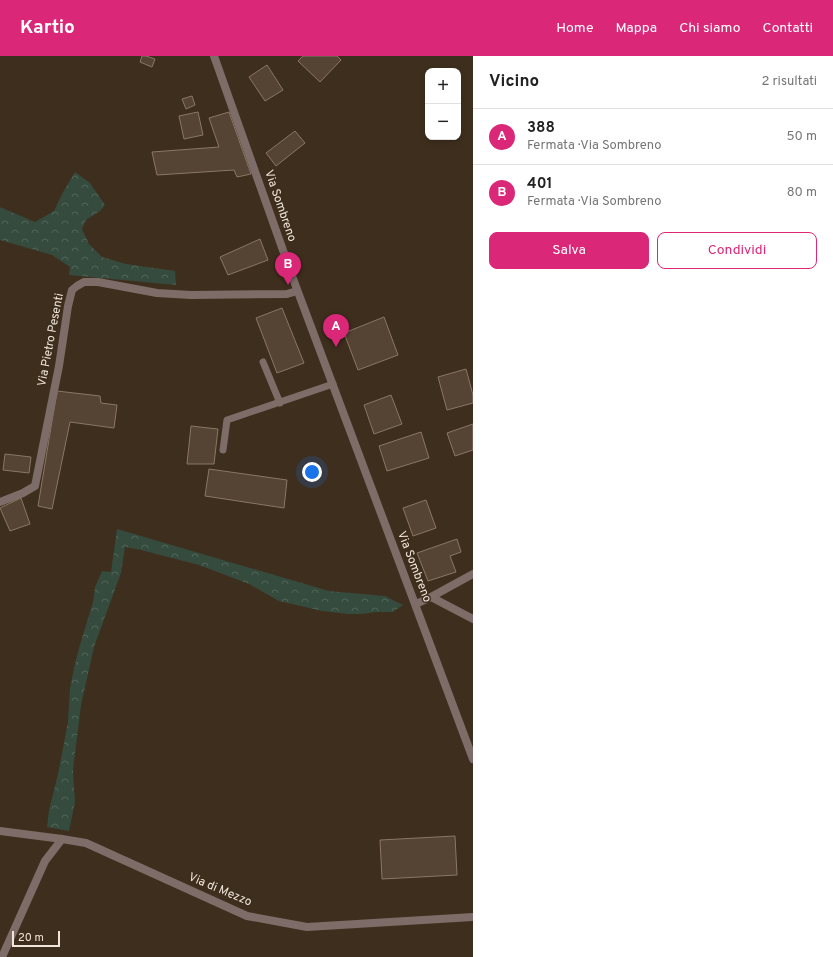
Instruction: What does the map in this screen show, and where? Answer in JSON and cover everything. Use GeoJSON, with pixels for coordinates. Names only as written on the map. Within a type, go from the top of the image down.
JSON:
{"type":"FeatureCollection","features":[{"type":"Feature","properties":{"kind":"street","name":"Via Sombreno"},"geometry":{"type":"LineString","coordinates":[[212,57],[297,291],[473,758]]}},
{"type":"Feature","properties":{"kind":"street","name":"Via Pietro Pesenti"},"geometry":{"type":"LineString","coordinates":[[0,502],[23,493],[35,486],[68,306],[72,290],[77,286],[84,282],[98,282],[158,293],[191,295],[287,294],[297,291]]}},
{"type":"Feature","properties":{"kind":"street"},"geometry":{"type":"LineString","coordinates":[[416,604],[473,574]]}},
{"type":"Feature","properties":{"kind":"street"},"geometry":{"type":"LineString","coordinates":[[431,597],[473,619]]}},
{"type":"Feature","properties":{"kind":"street","name":"Via di Mezzo"},"geometry":{"type":"LineString","coordinates":[[0,831],[86,843],[247,916],[307,927],[473,917]]}},
{"type":"Feature","properties":{"kind":"street"},"geometry":{"type":"LineString","coordinates":[[2,957],[45,861],[62,839]]}},
{"type":"Feature","properties":{"kind":"lane"},"geometry":{"type":"LineString","coordinates":[[263,362],[280,403]]}},
{"type":"Feature","properties":{"kind":"lane"},"geometry":{"type":"LineString","coordinates":[[223,450],[227,420],[332,384]]}},
{"type":"Feature","properties":{"kind":"green space"},"geometry":{"type":"Polygon","coordinates":[[[75,172],[90,183],[105,205],[100,211],[86,220],[82,229],[89,244],[102,257],[126,264],[175,271],[176,285],[69,275],[70,267],[52,255],[0,240],[0,207],[35,222],[54,211],[75,172]]]}},
{"type":"Feature","properties":{"kind":"green space"},"geometry":{"type":"Polygon","coordinates":[[[117,529],[329,591],[385,596],[403,605],[393,612],[348,614],[322,611],[279,601],[249,584],[199,565],[125,547],[121,573],[94,647],[81,705],[73,770],[75,802],[69,831],[47,827],[49,810],[68,722],[70,688],[74,668],[93,602],[95,587],[102,571],[111,572],[117,529]]]}},
{"type":"Feature","properties":{"kind":"building"},"geometry":{"type":"Polygon","coordinates":[[[142,56],[155,59],[152,67],[140,62],[142,56]]]}},
{"type":"Feature","properties":{"kind":"building"},"geometry":{"type":"Polygon","coordinates":[[[303,56],[337,56],[341,60],[320,82],[298,61],[303,56]]]}},
{"type":"Feature","properties":{"kind":"building"},"geometry":{"type":"Polygon","coordinates":[[[267,65],[283,90],[265,101],[249,77],[267,65]]]}},
{"type":"Feature","properties":{"kind":"building"},"geometry":{"type":"Polygon","coordinates":[[[192,96],[195,105],[186,109],[182,99],[192,96]]]}},
{"type":"Feature","properties":{"kind":"building"},"geometry":{"type":"Polygon","coordinates":[[[198,112],[203,135],[184,139],[179,116],[198,112]]]}},
{"type":"Feature","properties":{"kind":"building"},"geometry":{"type":"Polygon","coordinates":[[[229,112],[251,174],[237,177],[234,170],[157,175],[152,152],[219,147],[209,118],[229,112]]]}},
{"type":"Feature","properties":{"kind":"building"},"geometry":{"type":"Polygon","coordinates":[[[295,131],[305,143],[276,166],[266,153],[295,131]]]}},
{"type":"Feature","properties":{"kind":"building"},"geometry":{"type":"Polygon","coordinates":[[[260,239],[268,260],[228,275],[220,257],[260,239]]]}},
{"type":"Feature","properties":{"kind":"building"},"geometry":{"type":"Polygon","coordinates":[[[282,308],[304,363],[277,373],[256,318],[282,308]]]}},
{"type":"Feature","properties":{"kind":"building"},"geometry":{"type":"Polygon","coordinates":[[[384,317],[398,355],[358,370],[344,333],[384,317]]]}},
{"type":"Feature","properties":{"kind":"building"},"geometry":{"type":"Polygon","coordinates":[[[466,369],[473,395],[473,403],[447,410],[438,377],[466,369]]]}},
{"type":"Feature","properties":{"kind":"building"},"geometry":{"type":"Polygon","coordinates":[[[57,391],[100,396],[101,403],[117,405],[114,428],[70,422],[52,509],[38,506],[57,391]]]}},
{"type":"Feature","properties":{"kind":"building"},"geometry":{"type":"Polygon","coordinates":[[[391,395],[402,424],[374,434],[364,405],[391,395]]]}},
{"type":"Feature","properties":{"kind":"building"},"geometry":{"type":"Polygon","coordinates":[[[473,424],[473,450],[455,456],[447,433],[473,424]]]}},
{"type":"Feature","properties":{"kind":"building"},"geometry":{"type":"Polygon","coordinates":[[[191,426],[218,429],[214,464],[187,464],[191,426]]]}},
{"type":"Feature","properties":{"kind":"building"},"geometry":{"type":"Polygon","coordinates":[[[421,432],[429,458],[387,471],[379,446],[421,432]]]}},
{"type":"Feature","properties":{"kind":"building"},"geometry":{"type":"Polygon","coordinates":[[[5,454],[31,457],[29,473],[3,470],[5,454]]]}},
{"type":"Feature","properties":{"kind":"building"},"geometry":{"type":"Polygon","coordinates":[[[209,469],[287,480],[284,508],[205,496],[209,469]]]}},
{"type":"Feature","properties":{"kind":"building"},"geometry":{"type":"Polygon","coordinates":[[[21,498],[30,524],[10,531],[0,508],[21,498]]]}},
{"type":"Feature","properties":{"kind":"building"},"geometry":{"type":"Polygon","coordinates":[[[426,500],[436,528],[413,536],[403,508],[426,500]]]}},
{"type":"Feature","properties":{"kind":"building"},"geometry":{"type":"Polygon","coordinates":[[[457,539],[461,552],[450,556],[456,572],[428,581],[417,553],[457,539]]]}},
{"type":"Feature","properties":{"kind":"building"},"geometry":{"type":"Polygon","coordinates":[[[455,836],[457,875],[382,879],[380,840],[455,836]]]}},
{"type":"Feature","properties":{"kind":"place","name":"401"},"geometry":{"type":"Point","coordinates":[288,285]}},
{"type":"Feature","properties":{"kind":"place","name":"388"},"geometry":{"type":"Point","coordinates":[336,347]}}]}
